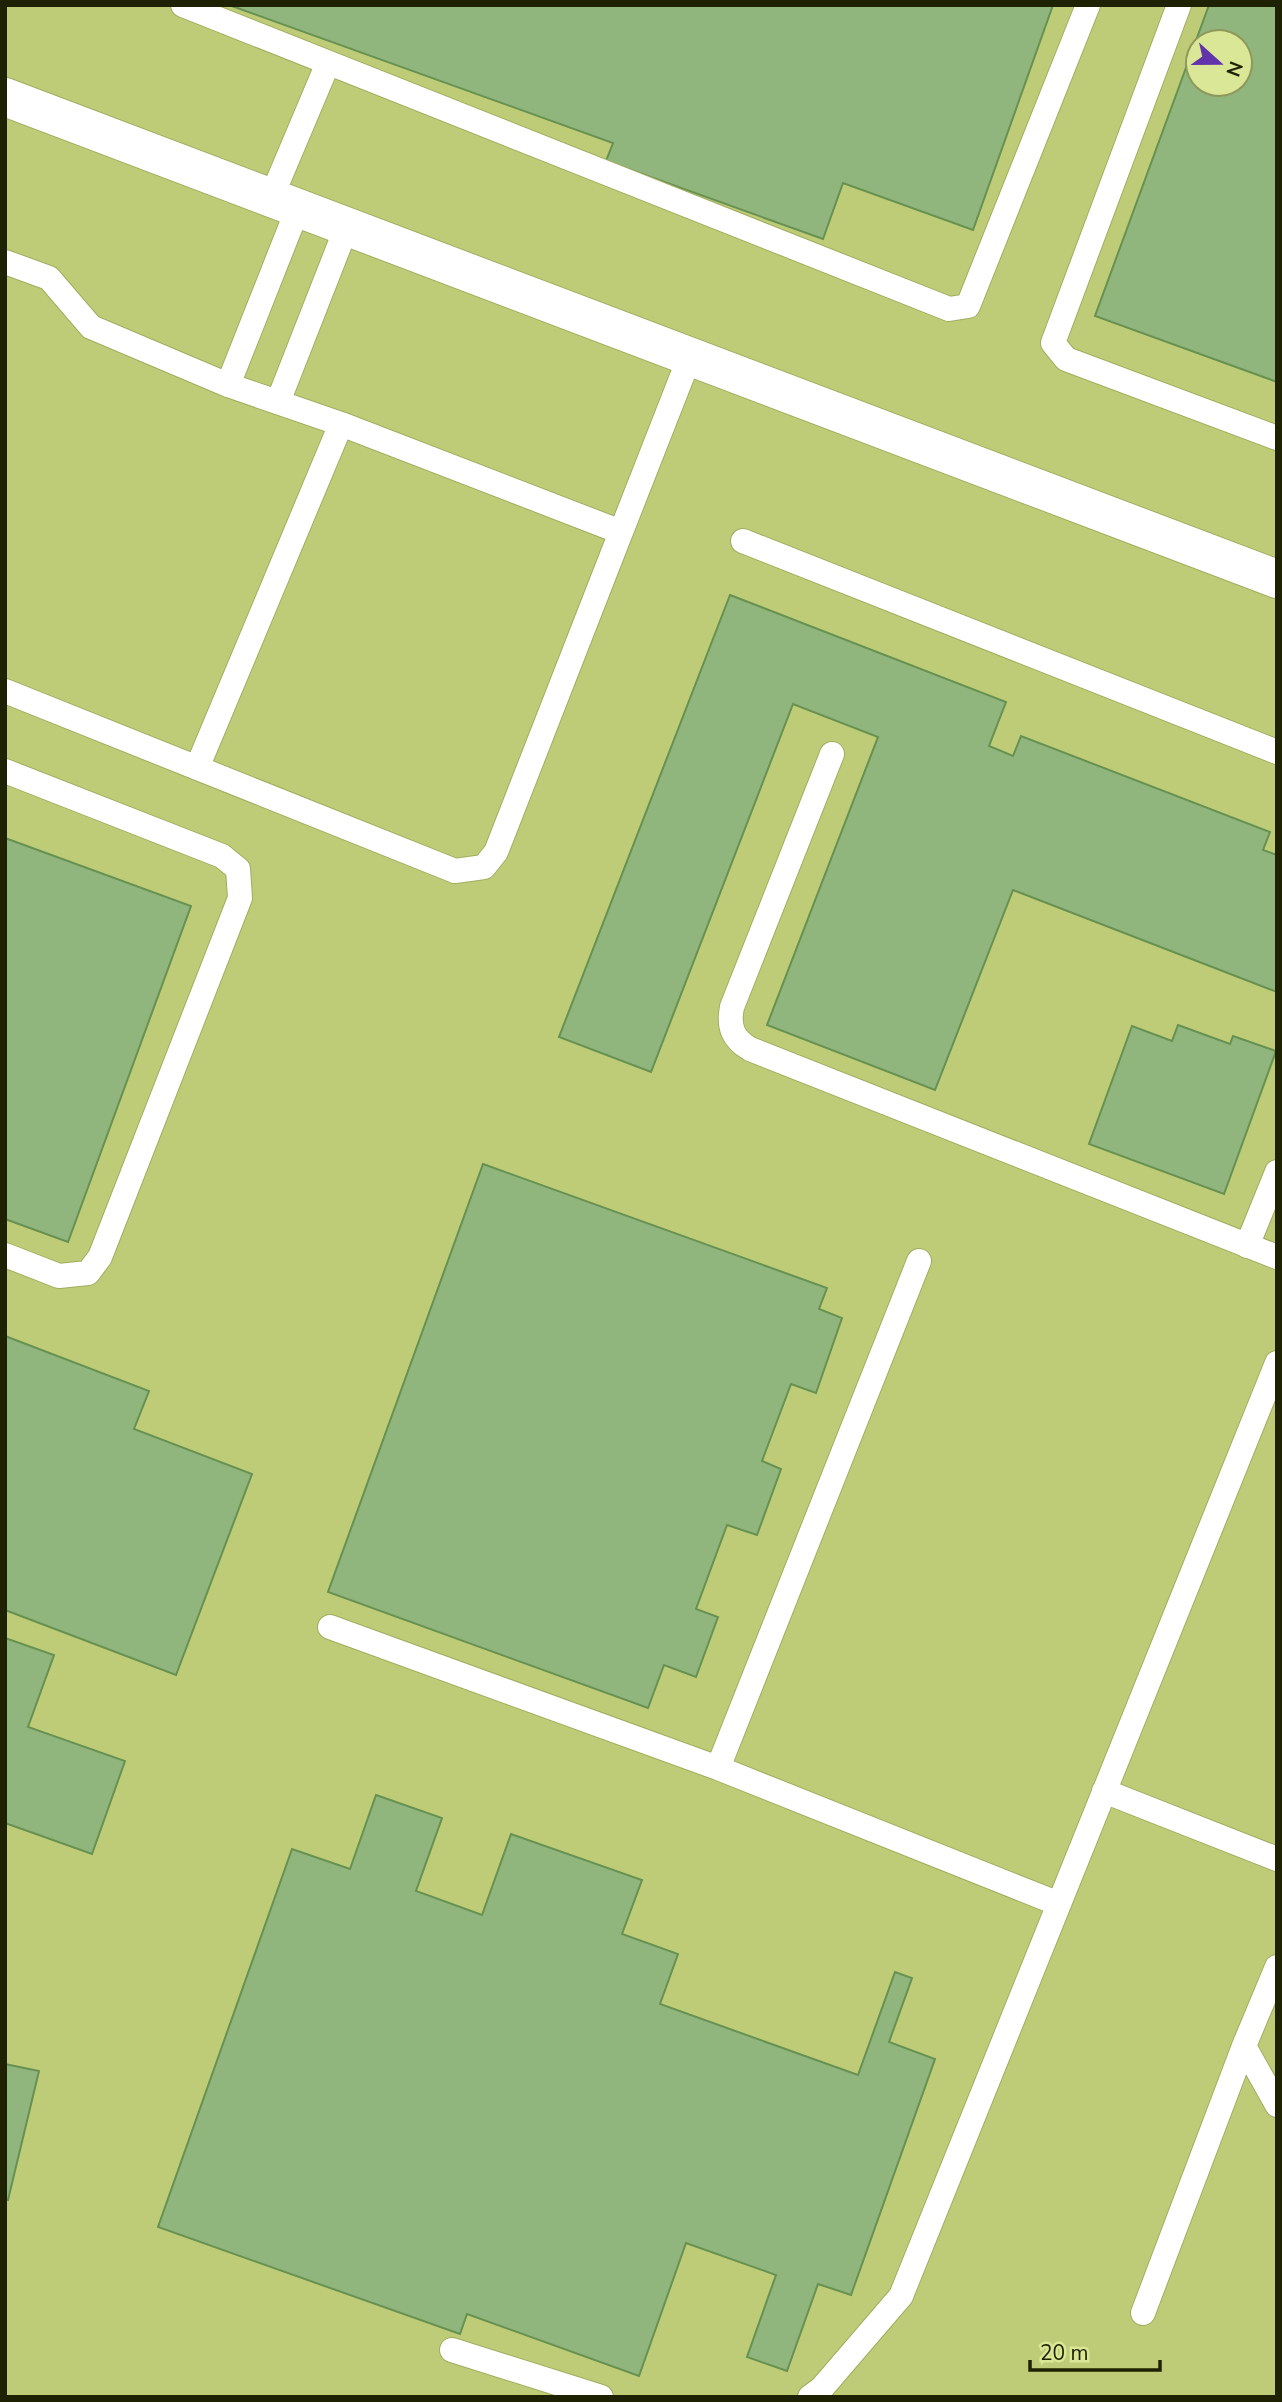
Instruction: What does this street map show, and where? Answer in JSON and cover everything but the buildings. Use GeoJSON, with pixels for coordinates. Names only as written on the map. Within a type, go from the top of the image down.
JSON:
{"type":"FeatureCollection","features":[{"type":"Feature","properties":{"kind":"street"},"geometry":{"type":"LineString","coordinates":[[5,97],[1277,579]]}},
{"type":"Feature","properties":{"kind":"lane"},"geometry":{"type":"LineString","coordinates":[[183,5],[949,309],[968,306],[1088,5]]}},
{"type":"Feature","properties":{"kind":"lane"},"geometry":{"type":"LineString","coordinates":[[1178,5],[1053,344],[1066,359],[1277,438]]}},
{"type":"Feature","properties":{"kind":"lane"},"geometry":{"type":"LineString","coordinates":[[228,385],[328,63]]}},
{"type":"Feature","properties":{"kind":"lane"},"geometry":{"type":"LineString","coordinates":[[278,402],[347,226]]}},
{"type":"Feature","properties":{"kind":"lane"},"geometry":{"type":"LineString","coordinates":[[5,262],[48,278],[91,327],[228,385],[341,424],[621,532]]}},
{"type":"Feature","properties":{"kind":"lane"},"geometry":{"type":"LineString","coordinates":[[5,691],[455,871],[484,867],[496,852],[690,356]]}},
{"type":"Feature","properties":{"kind":"lane"},"geometry":{"type":"LineString","coordinates":[[197,768],[341,424]]}},
{"type":"Feature","properties":{"kind":"lane"},"geometry":{"type":"LineString","coordinates":[[743,541],[1277,752]]}},
{"type":"Feature","properties":{"kind":"lane"},"geometry":{"type":"LineString","coordinates":[[832,754],[732,1007],[730,1028],[735,1037],[750,1049],[1277,1258]]}},
{"type":"Feature","properties":{"kind":"lane"},"geometry":{"type":"LineString","coordinates":[[5,771],[222,856],[238,869],[240,898],[100,1257],[88,1273],[59,1276],[5,1255]]}},
{"type":"Feature","properties":{"kind":"lane"},"geometry":{"type":"LineString","coordinates":[[1247,1246],[1277,1172]]}},
{"type":"Feature","properties":{"kind":"lane"},"geometry":{"type":"LineString","coordinates":[[718,1768],[919,1261]]}},
{"type":"Feature","properties":{"kind":"lane"},"geometry":{"type":"LineString","coordinates":[[810,2397],[822,2388],[901,2296],[1277,1363]]}},
{"type":"Feature","properties":{"kind":"lane"},"geometry":{"type":"LineString","coordinates":[[330,1627],[718,1768],[1059,1904]]}},
{"type":"Feature","properties":{"kind":"lane"},"geometry":{"type":"LineString","coordinates":[[1104,1791],[1277,1859]]}},
{"type":"Feature","properties":{"kind":"lane"},"geometry":{"type":"LineString","coordinates":[[1143,2314],[1244,2046],[1277,1967]]}},
{"type":"Feature","properties":{"kind":"lane"},"geometry":{"type":"LineString","coordinates":[[1244,2046],[1277,2105]]}},
{"type":"Feature","properties":{"kind":"lane"},"geometry":{"type":"LineString","coordinates":[[452,2350],[601,2397]]}},
{"type":"Feature","properties":{"kind":"shaded area"},"geometry":{"type":"Polygon","coordinates":[[[5,5],[1277,5],[1277,2397],[5,2397],[5,5]]]}}]}
